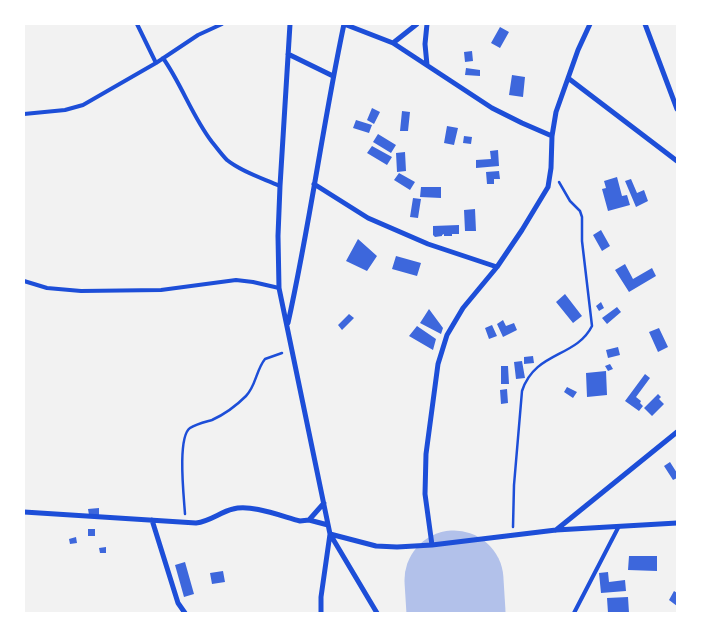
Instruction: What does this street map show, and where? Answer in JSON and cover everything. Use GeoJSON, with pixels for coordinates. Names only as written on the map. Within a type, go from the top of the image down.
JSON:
{"type":"FeatureCollection","features":[{"type":"Feature","properties":{"kind":"street"},"geometry":{"type":"LineString","coordinates":[[290,24],[280,186],[278,236],[279,288],[330,534],[377,613]]}},
{"type":"Feature","properties":{"kind":"street"},"geometry":{"type":"LineString","coordinates":[[287,326],[301,263],[333,76],[344,24],[393,44],[492,108],[552,136]]}},
{"type":"Feature","properties":{"kind":"street"},"geometry":{"type":"LineString","coordinates":[[393,44],[416,24]]}},
{"type":"Feature","properties":{"kind":"street"},"geometry":{"type":"LineString","coordinates":[[427,24],[425,44],[428,65]]}},
{"type":"Feature","properties":{"kind":"street"},"geometry":{"type":"LineString","coordinates":[[432,545],[425,494],[426,454],[438,364],[447,334],[463,308],[498,267],[548,187],[556,112],[590,24]]}},
{"type":"Feature","properties":{"kind":"street"},"geometry":{"type":"LineString","coordinates":[[644,24],[677,109]]}},
{"type":"Feature","properties":{"kind":"street"},"geometry":{"type":"LineString","coordinates":[[288,54],[333,76]]}},
{"type":"Feature","properties":{"kind":"street"},"geometry":{"type":"LineString","coordinates":[[568,78],[677,161]]}},
{"type":"Feature","properties":{"kind":"street"},"geometry":{"type":"LineString","coordinates":[[314,184],[368,218],[428,244],[498,267]]}},
{"type":"Feature","properties":{"kind":"street"},"geometry":{"type":"LineString","coordinates":[[556,530],[677,432]]}},
{"type":"Feature","properties":{"kind":"street"},"geometry":{"type":"LineString","coordinates":[[309,520],[324,503]]}},
{"type":"Feature","properties":{"kind":"street"},"geometry":{"type":"LineString","coordinates":[[24,512],[185,523],[208,521],[233,509],[244,507],[300,521],[309,520],[328,525]]}},
{"type":"Feature","properties":{"kind":"street"},"geometry":{"type":"LineString","coordinates":[[152,520],[178,603],[185,613]]}},
{"type":"Feature","properties":{"kind":"street"},"geometry":{"type":"LineString","coordinates":[[330,534],[376,546],[432,545],[556,530],[677,523]]}},
{"type":"Feature","properties":{"kind":"street"},"geometry":{"type":"LineString","coordinates":[[321,613],[321,597],[330,534]]}},
{"type":"Feature","properties":{"kind":"lane"},"geometry":{"type":"LineString","coordinates":[[137,24],[156,63]]}},
{"type":"Feature","properties":{"kind":"lane"},"geometry":{"type":"LineString","coordinates":[[24,114],[65,110],[83,105],[156,63],[198,35],[222,24]]}},
{"type":"Feature","properties":{"kind":"lane"},"geometry":{"type":"LineString","coordinates":[[163,58],[175,75],[201,127],[225,158],[238,167],[280,186]]}},
{"type":"Feature","properties":{"kind":"lane"},"geometry":{"type":"LineString","coordinates":[[24,281],[47,288],[81,291],[161,290],[236,280],[279,288]]}},
{"type":"Feature","properties":{"kind":"lane"},"geometry":{"type":"LineString","coordinates":[[574,613],[619,526]]}},
{"type":"Feature","properties":{"kind":"path"},"geometry":{"type":"LineString","coordinates":[[513,535],[514,486],[522,391],[526,378],[547,359],[582,340],[592,326],[591,302],[582,241],[582,217],[580,211],[570,201],[551,168]]}},
{"type":"Feature","properties":{"kind":"path"},"geometry":{"type":"LineString","coordinates":[[185,523],[182,470],[183,446],[186,432],[190,428],[216,418],[246,396],[251,390],[256,372],[265,359],[276,354],[291,352]]}},
{"type":"Feature","properties":{"kind":"building"},"geometry":{"type":"Polygon","coordinates":[[[500,27],[509,32],[500,48],[491,43],[500,27]]]}},
{"type":"Feature","properties":{"kind":"building"},"geometry":{"type":"Polygon","coordinates":[[[472,51],[473,61],[465,62],[464,52],[472,51]]]}},
{"type":"Feature","properties":{"kind":"building"},"geometry":{"type":"Polygon","coordinates":[[[466,68],[480,70],[480,76],[465,75],[466,68]]]}},
{"type":"Feature","properties":{"kind":"building"},"geometry":{"type":"Polygon","coordinates":[[[512,75],[525,77],[523,97],[509,95],[512,75]]]}},
{"type":"Feature","properties":{"kind":"building"},"geometry":{"type":"Polygon","coordinates":[[[372,108],[380,112],[374,124],[367,120],[372,108]]]}},
{"type":"Feature","properties":{"kind":"building"},"geometry":{"type":"Polygon","coordinates":[[[402,111],[410,112],[408,131],[400,131],[402,111]]]}},
{"type":"Feature","properties":{"kind":"building"},"geometry":{"type":"Polygon","coordinates":[[[356,120],[372,125],[369,133],[353,128],[356,120]]]}},
{"type":"Feature","properties":{"kind":"building"},"geometry":{"type":"Polygon","coordinates":[[[447,126],[458,128],[454,145],[444,143],[447,126]]]}},
{"type":"Feature","properties":{"kind":"building"},"geometry":{"type":"Polygon","coordinates":[[[378,134],[396,145],[391,153],[373,142],[378,134]]]}},
{"type":"Feature","properties":{"kind":"building"},"geometry":{"type":"Polygon","coordinates":[[[464,136],[472,137],[471,144],[463,143],[464,136]]]}},
{"type":"Feature","properties":{"kind":"building"},"geometry":{"type":"Polygon","coordinates":[[[372,146],[392,157],[387,165],[367,153],[372,146]]]}},
{"type":"Feature","properties":{"kind":"building"},"geometry":{"type":"Polygon","coordinates":[[[498,150],[499,166],[476,168],[476,160],[491,159],[490,151],[498,150]]]}},
{"type":"Feature","properties":{"kind":"building"},"geometry":{"type":"Polygon","coordinates":[[[405,152],[406,171],[397,172],[396,153],[405,152]]]}},
{"type":"Feature","properties":{"kind":"building"},"geometry":{"type":"Polygon","coordinates":[[[499,171],[500,179],[494,179],[494,184],[487,184],[486,172],[499,171]]]}},
{"type":"Feature","properties":{"kind":"building"},"geometry":{"type":"Polygon","coordinates":[[[399,173],[415,182],[410,190],[394,180],[399,173]]]}},
{"type":"Feature","properties":{"kind":"building"},"geometry":{"type":"Polygon","coordinates":[[[617,177],[622,196],[627,195],[630,205],[608,211],[602,189],[606,188],[604,181],[617,177]]]}},
{"type":"Feature","properties":{"kind":"building"},"geometry":{"type":"Polygon","coordinates":[[[631,179],[637,193],[644,190],[648,201],[636,207],[625,181],[631,179]]]}},
{"type":"Feature","properties":{"kind":"building"},"geometry":{"type":"Polygon","coordinates":[[[421,187],[441,187],[441,198],[420,197],[421,187]]]}},
{"type":"Feature","properties":{"kind":"building"},"geometry":{"type":"Polygon","coordinates":[[[413,198],[421,199],[418,218],[410,217],[413,198]]]}},
{"type":"Feature","properties":{"kind":"building"},"geometry":{"type":"Polygon","coordinates":[[[475,209],[476,231],[465,231],[464,210],[475,209]]]}},
{"type":"Feature","properties":{"kind":"building"},"geometry":{"type":"Polygon","coordinates":[[[459,225],[459,234],[444,236],[444,234],[435,237],[433,235],[433,226],[459,225]]]}},
{"type":"Feature","properties":{"kind":"building"},"geometry":{"type":"Polygon","coordinates":[[[601,230],[610,246],[602,251],[593,235],[601,230]]]}},
{"type":"Feature","properties":{"kind":"building"},"geometry":{"type":"Polygon","coordinates":[[[358,239],[377,256],[367,271],[346,261],[358,239]]]}},
{"type":"Feature","properties":{"kind":"building"},"geometry":{"type":"Polygon","coordinates":[[[396,256],[421,263],[417,276],[392,269],[396,256]]]}},
{"type":"Feature","properties":{"kind":"building"},"geometry":{"type":"Polygon","coordinates":[[[625,264],[633,279],[652,268],[656,276],[629,292],[615,270],[625,264]]]}},
{"type":"Feature","properties":{"kind":"building"},"geometry":{"type":"Polygon","coordinates":[[[565,294],[582,316],[573,323],[556,302],[565,294]]]}},
{"type":"Feature","properties":{"kind":"building"},"geometry":{"type":"Polygon","coordinates":[[[601,302],[604,308],[599,311],[596,306],[601,302]]]}},
{"type":"Feature","properties":{"kind":"building"},"geometry":{"type":"Polygon","coordinates":[[[617,307],[621,312],[607,324],[602,318],[617,307]]]}},
{"type":"Feature","properties":{"kind":"building"},"geometry":{"type":"Polygon","coordinates":[[[429,309],[443,328],[441,334],[420,323],[429,309]]]}},
{"type":"Feature","properties":{"kind":"building"},"geometry":{"type":"Polygon","coordinates":[[[349,314],[354,318],[342,330],[338,325],[349,314]]]}},
{"type":"Feature","properties":{"kind":"building"},"geometry":{"type":"Polygon","coordinates":[[[503,320],[506,326],[514,323],[517,330],[503,337],[497,324],[503,320]]]}},
{"type":"Feature","properties":{"kind":"building"},"geometry":{"type":"Polygon","coordinates":[[[492,325],[497,336],[489,339],[485,328],[492,325]]]}},
{"type":"Feature","properties":{"kind":"building"},"geometry":{"type":"Polygon","coordinates":[[[417,326],[436,339],[433,350],[409,336],[417,326]]]}},
{"type":"Feature","properties":{"kind":"building"},"geometry":{"type":"Polygon","coordinates":[[[659,328],[668,347],[658,352],[649,332],[659,328]]]}},
{"type":"Feature","properties":{"kind":"building"},"geometry":{"type":"Polygon","coordinates":[[[618,347],[620,355],[608,358],[606,350],[618,347]]]}},
{"type":"Feature","properties":{"kind":"building"},"geometry":{"type":"Polygon","coordinates":[[[533,356],[534,363],[524,364],[524,357],[533,356]]]}},
{"type":"Feature","properties":{"kind":"building"},"geometry":{"type":"Polygon","coordinates":[[[522,361],[525,378],[516,379],[514,362],[522,361]]]}},
{"type":"Feature","properties":{"kind":"building"},"geometry":{"type":"Polygon","coordinates":[[[610,364],[613,369],[608,371],[605,366],[610,364]]]}},
{"type":"Feature","properties":{"kind":"building"},"geometry":{"type":"Polygon","coordinates":[[[501,366],[508,366],[509,384],[501,384],[501,366]]]}},
{"type":"Feature","properties":{"kind":"building"},"geometry":{"type":"Polygon","coordinates":[[[606,371],[607,395],[587,397],[586,373],[606,371]]]}},
{"type":"Feature","properties":{"kind":"building"},"geometry":{"type":"Polygon","coordinates":[[[645,374],[650,378],[636,397],[643,406],[639,411],[625,401],[645,374]]]}},
{"type":"Feature","properties":{"kind":"building"},"geometry":{"type":"Polygon","coordinates":[[[567,387],[577,392],[573,398],[564,392],[567,387]]]}},
{"type":"Feature","properties":{"kind":"building"},"geometry":{"type":"Polygon","coordinates":[[[507,389],[508,403],[501,404],[500,390],[507,389]]]}},
{"type":"Feature","properties":{"kind":"building"},"geometry":{"type":"Polygon","coordinates":[[[658,394],[661,397],[659,399],[664,404],[652,416],[644,408],[658,394]]]}},
{"type":"Feature","properties":{"kind":"building"},"geometry":{"type":"Polygon","coordinates":[[[670,462],[677,473],[677,478],[673,480],[664,466],[670,462]]]}},
{"type":"Feature","properties":{"kind":"building"},"geometry":{"type":"Polygon","coordinates":[[[99,508],[99,515],[89,515],[88,509],[99,508]]]}},
{"type":"Feature","properties":{"kind":"building"},"geometry":{"type":"Polygon","coordinates":[[[88,529],[95,529],[95,536],[88,536],[88,529]]]}},
{"type":"Feature","properties":{"kind":"building"},"geometry":{"type":"Polygon","coordinates":[[[76,537],[77,543],[70,544],[69,539],[76,537]]]}},
{"type":"Feature","properties":{"kind":"building"},"geometry":{"type":"Polygon","coordinates":[[[106,547],[106,553],[100,553],[99,548],[106,547]]]}},
{"type":"Feature","properties":{"kind":"building"},"geometry":{"type":"Polygon","coordinates":[[[629,556],[657,556],[657,571],[628,570],[629,556]]]}},
{"type":"Feature","properties":{"kind":"building"},"geometry":{"type":"Polygon","coordinates":[[[185,562],[194,594],[184,597],[175,565],[185,562]]]}},
{"type":"Feature","properties":{"kind":"building"},"geometry":{"type":"Polygon","coordinates":[[[223,571],[225,582],[212,584],[210,573],[223,571]]]}},
{"type":"Feature","properties":{"kind":"building"},"geometry":{"type":"Polygon","coordinates":[[[608,572],[609,582],[625,580],[626,591],[601,593],[599,573],[608,572]]]}},
{"type":"Feature","properties":{"kind":"building"},"geometry":{"type":"Polygon","coordinates":[[[674,591],[677,593],[677,606],[669,600],[674,591]]]}},
{"type":"Feature","properties":{"kind":"building"},"geometry":{"type":"Polygon","coordinates":[[[628,597],[629,613],[608,613],[607,598],[628,597]]]}},
{"type":"Feature","properties":{"kind":"runway"},"geometry":{"type":"LineString","coordinates":[[454,580],[456,613]]}}]}
